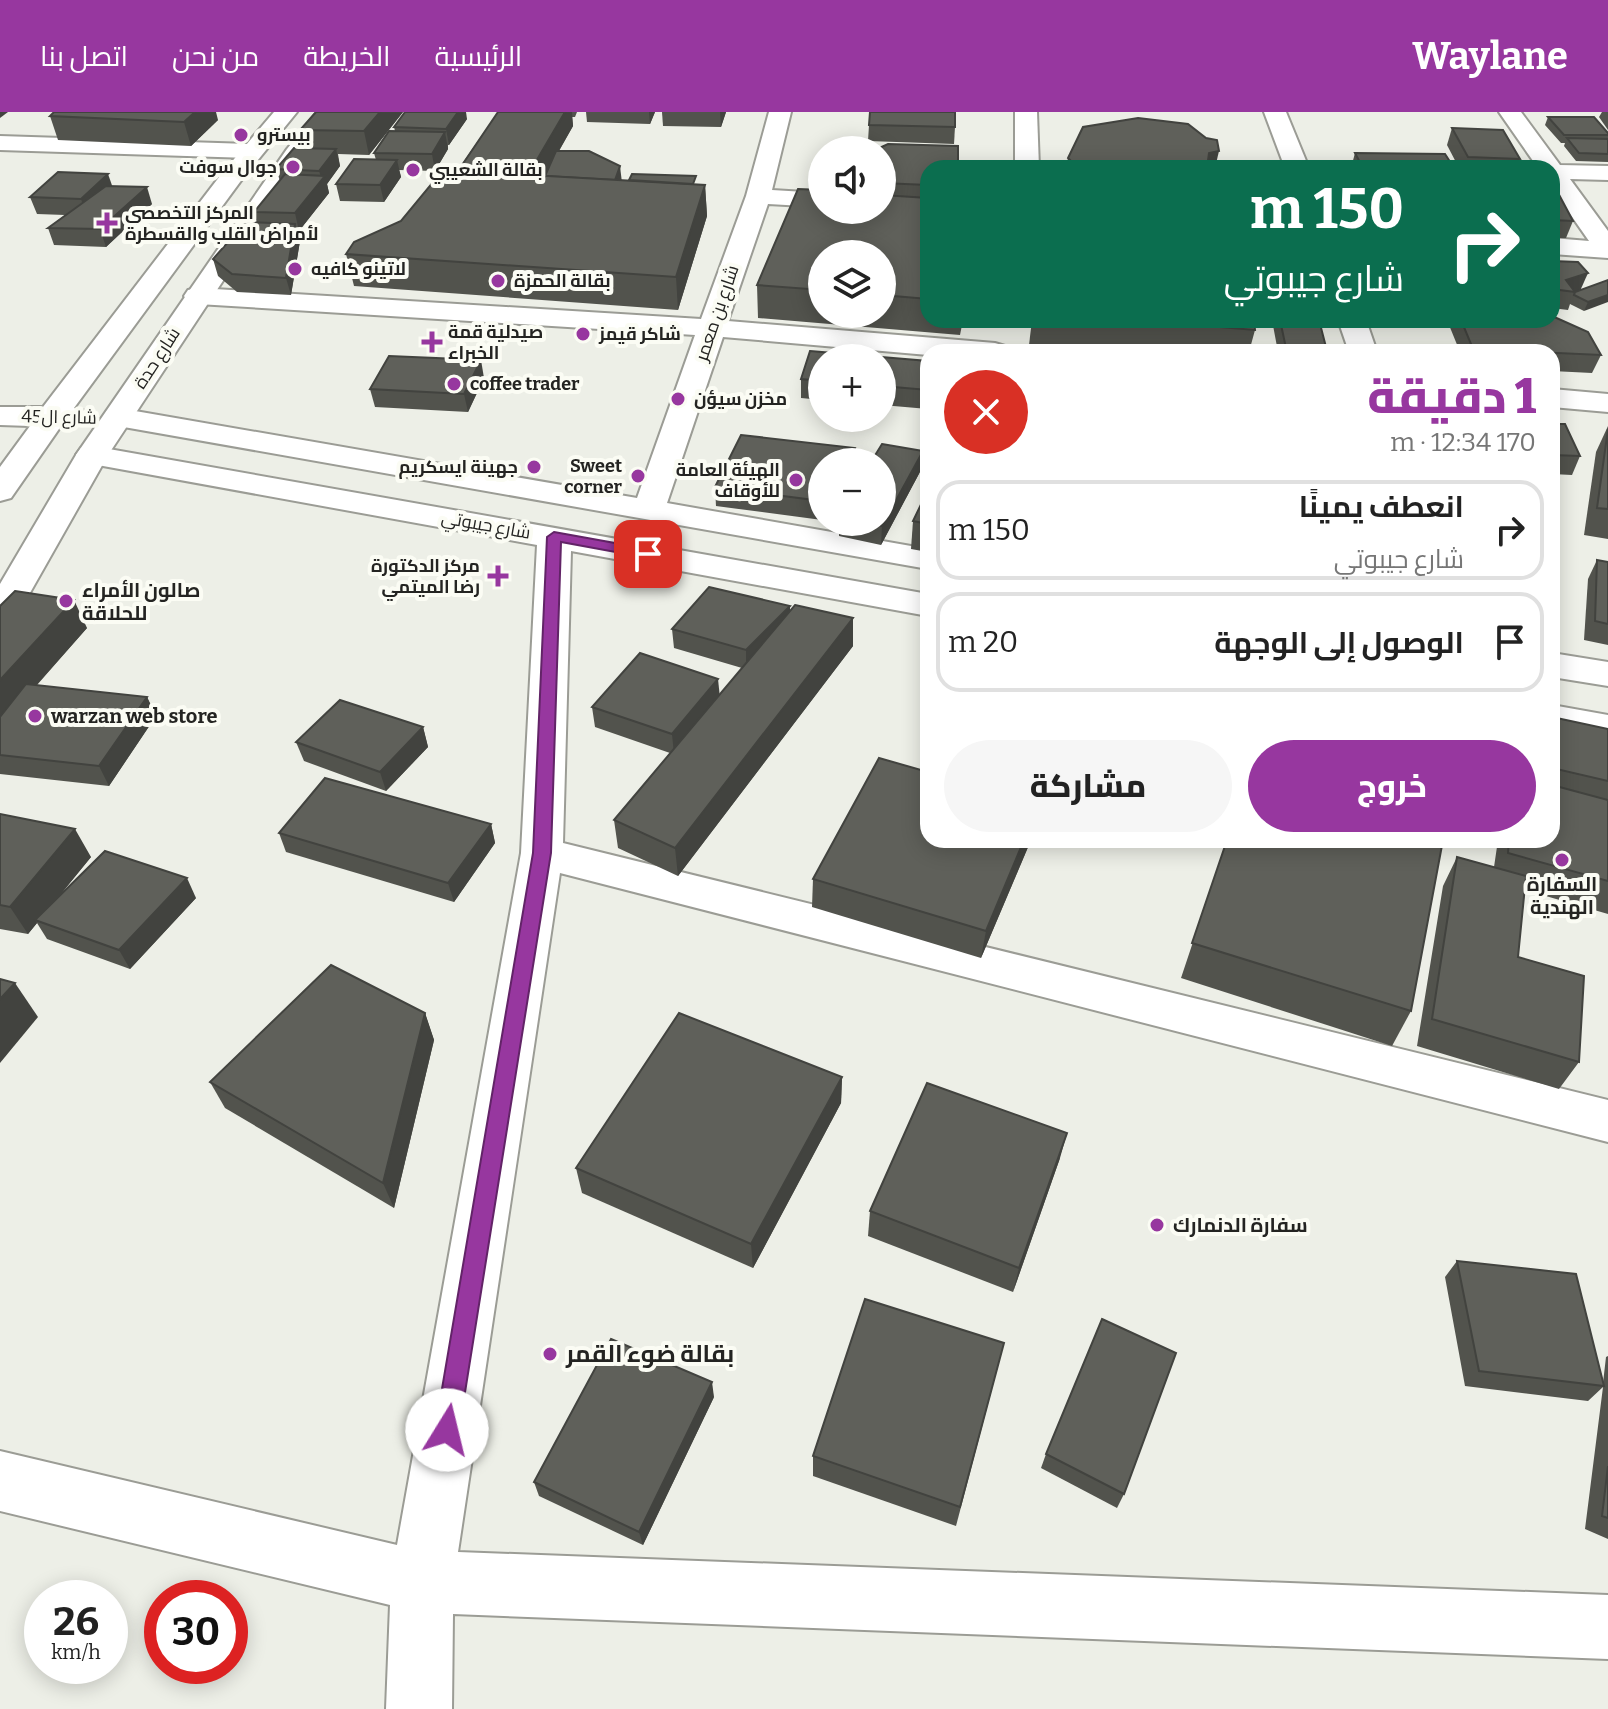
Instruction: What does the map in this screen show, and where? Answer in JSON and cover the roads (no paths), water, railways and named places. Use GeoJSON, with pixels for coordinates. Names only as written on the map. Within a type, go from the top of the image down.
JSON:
{"type":"FeatureCollection","features":[{"type":"Feature","properties":{"kind":"street"},"geometry":{"type":"LineString","coordinates":[[0,491],[11,456],[50,417],[149,291],[249,151],[286,112]]}},
{"type":"Feature","properties":{"kind":"street","name":"شارع حدة"},"geometry":{"type":"LineString","coordinates":[[0,614],[92,455],[295,154],[329,112]]}},
{"type":"Feature","properties":{"kind":"street","name":"شارع بن معمر"},"geometry":{"type":"LineString","coordinates":[[648,512],[758,196],[780,112]]}},
{"type":"Feature","properties":{"kind":"street"},"geometry":{"type":"LineString","coordinates":[[1026,112],[1027,160]]}},
{"type":"Feature","properties":{"kind":"street"},"geometry":{"type":"LineString","coordinates":[[1275,112],[1294,160]]}},
{"type":"Feature","properties":{"kind":"street"},"geometry":{"type":"LineString","coordinates":[[1510,112],[1545,160]]}},
{"type":"Feature","properties":{"kind":"street"},"geometry":{"type":"LineString","coordinates":[[32,144],[60,120]]}},
{"type":"Feature","properties":{"kind":"street"},"geometry":{"type":"LineString","coordinates":[[0,143],[249,151]]}},
{"type":"Feature","properties":{"kind":"street"},"geometry":{"type":"LineString","coordinates":[[1560,170],[1608,173]]}},
{"type":"Feature","properties":{"kind":"street"},"geometry":{"type":"LineString","coordinates":[[1560,181],[1608,249]]}},
{"type":"Feature","properties":{"kind":"street"},"geometry":{"type":"LineString","coordinates":[[758,196],[808,199]]}},
{"type":"Feature","properties":{"kind":"street"},"geometry":{"type":"LineString","coordinates":[[1560,246],[1608,249]]}},
{"type":"Feature","properties":{"kind":"street"},"geometry":{"type":"LineString","coordinates":[[198,296],[712,328],[920,346]]}},
{"type":"Feature","properties":{"kind":"street"},"geometry":{"type":"LineString","coordinates":[[1560,399],[1608,403]]}},
{"type":"Feature","properties":{"kind":"street","name":"شارع ال45"},"geometry":{"type":"LineString","coordinates":[[0,416],[118,417]]}},
{"type":"Feature","properties":{"kind":"street"},"geometry":{"type":"LineString","coordinates":[[118,417],[920,558]]}},
{"type":"Feature","properties":{"kind":"street","name":"شارع ال45"},"geometry":{"type":"LineString","coordinates":[[11,456],[92,455]]}},
{"type":"Feature","properties":{"kind":"street","name":"شارع جيبوتي"},"geometry":{"type":"LineString","coordinates":[[92,455],[920,604]]}},
{"type":"Feature","properties":{"kind":"street"},"geometry":{"type":"LineString","coordinates":[[419,1709],[422,1582],[542,853],[554,537]]}},
{"type":"Feature","properties":{"kind":"street"},"geometry":{"type":"LineString","coordinates":[[1560,666],[1608,674]]}},
{"type":"Feature","properties":{"kind":"street"},"geometry":{"type":"LineString","coordinates":[[1560,719],[1608,728]]}},
{"type":"Feature","properties":{"kind":"street"},"geometry":{"type":"LineString","coordinates":[[542,853],[1608,1121]]}},
{"type":"Feature","properties":{"kind":"street"},"geometry":{"type":"LineString","coordinates":[[0,1481],[422,1582],[1608,1627]]}},
{"type":"Feature","properties":{"kind":"place","name":"بيسترو"},"geometry":{"type":"Point","coordinates":[241,135]}},
{"type":"Feature","properties":{"kind":"place","name":"جوال سوفت"},"geometry":{"type":"Point","coordinates":[293,167]}},
{"type":"Feature","properties":{"kind":"place","name":"بقالة الشعيبي"},"geometry":{"type":"Point","coordinates":[413,170]}},
{"type":"Feature","properties":{"kind":"place","name":"المركز التخصصي لأمراض القلب والقسطرة"},"geometry":{"type":"Point","coordinates":[107,223]}},
{"type":"Feature","properties":{"kind":"place","name":"لاتينو كافيه"},"geometry":{"type":"Point","coordinates":[295,269]}},
{"type":"Feature","properties":{"kind":"place","name":"بقالة الحمزة"},"geometry":{"type":"Point","coordinates":[498,281]}},
{"type":"Feature","properties":{"kind":"place","name":"شاكر قيمز"},"geometry":{"type":"Point","coordinates":[583,334]}},
{"type":"Feature","properties":{"kind":"place","name":"صيدلية قمة الخبراء"},"geometry":{"type":"Point","coordinates":[432,342]}},
{"type":"Feature","properties":{"kind":"place","name":"coffee trader"},"geometry":{"type":"Point","coordinates":[454,384]}},
{"type":"Feature","properties":{"kind":"place","name":"مخزن سيؤن"},"geometry":{"type":"Point","coordinates":[678,399]}},
{"type":"Feature","properties":{"kind":"place","name":"جهينة ايسكريم"},"geometry":{"type":"Point","coordinates":[534,467]}},
{"type":"Feature","properties":{"kind":"place","name":"Sweet corner"},"geometry":{"type":"Point","coordinates":[638,476]}},
{"type":"Feature","properties":{"kind":"place","name":"الهيئة العامة للأوقاف"},"geometry":{"type":"Point","coordinates":[796,480]}},
{"type":"Feature","properties":{"kind":"place","name":"مركز الدكتورة رضا الميتمي"},"geometry":{"type":"Point","coordinates":[498,576]}},
{"type":"Feature","properties":{"kind":"place","name":"صالون الأمراء للحلاقة"},"geometry":{"type":"Point","coordinates":[66,601]}},
{"type":"Feature","properties":{"kind":"place","name":"warzan web store"},"geometry":{"type":"Point","coordinates":[35,716]}},
{"type":"Feature","properties":{"kind":"place","name":"السفارة الهندية"},"geometry":{"type":"Point","coordinates":[1562,860]}},
{"type":"Feature","properties":{"kind":"place","name":"سفارة الدنمارك"},"geometry":{"type":"Point","coordinates":[1157,1225]}},
{"type":"Feature","properties":{"kind":"place","name":"بقالة ضوء القمر"},"geometry":{"type":"Point","coordinates":[550,1354]}}]}
